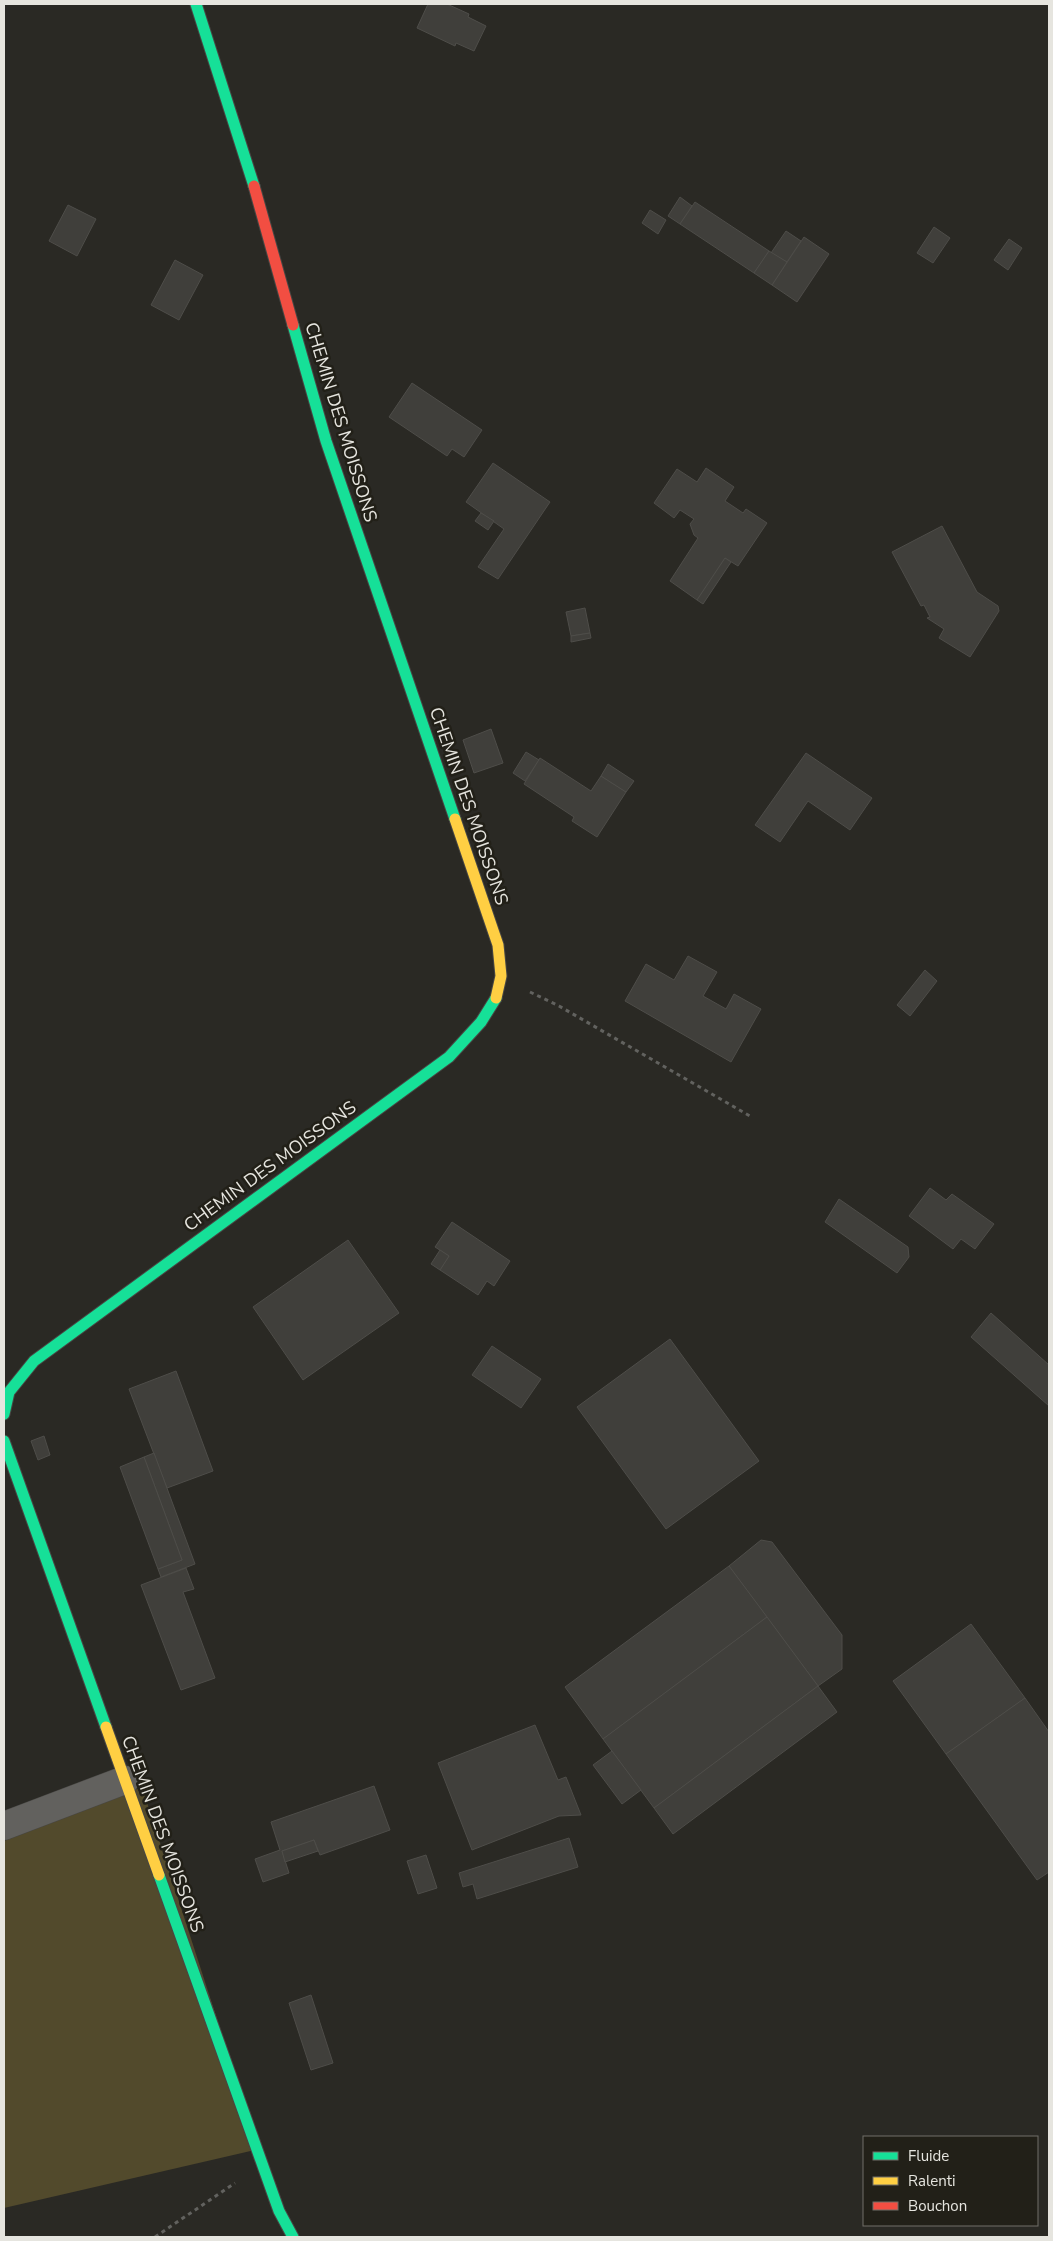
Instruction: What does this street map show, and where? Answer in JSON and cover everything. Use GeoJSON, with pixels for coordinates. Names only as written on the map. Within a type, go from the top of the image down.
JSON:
{"type":"FeatureCollection","features":[{"type":"Feature","properties":{"kind":"street","name":"CHEMIN DES MOISSONS"},"geometry":{"type":"LineString","coordinates":[[4,1414],[9,1392],[34,1361],[449,1056],[475,1032],[493,1006],[501,978],[498,945],[326,441],[245,154],[196,4]]}},
{"type":"Feature","properties":{"kind":"street","name":"CHEMIN DES MOISSONS"},"geometry":{"type":"LineString","coordinates":[[4,1441],[262,2165],[279,2211],[293,2237]]}},
{"type":"Feature","properties":{"kind":"street"},"geometry":{"type":"LineString","coordinates":[[4,1826],[125,1780]]}},
{"type":"Feature","properties":{"kind":"path"},"geometry":{"type":"LineString","coordinates":[[501,978],[559,1006],[750,1116]]}},
{"type":"Feature","properties":{"kind":"path"},"geometry":{"type":"LineString","coordinates":[[155,2237],[262,2165]]}},
{"type":"Feature","properties":{"kind":"shaded area"},"geometry":{"type":"Polygon","coordinates":[[[142,1787],[259,2149],[4,2208],[4,1841],[142,1787]]]}},
{"type":"Feature","properties":{"kind":"building"},"geometry":{"type":"Polygon","coordinates":[[[428,4],[447,4],[469,14],[468,17],[486,26],[474,51],[456,43],[455,46],[417,28],[428,4]]]}},
{"type":"Feature","properties":{"kind":"building"},"geometry":{"type":"Polygon","coordinates":[[[680,197],[692,206],[680,224],[668,216],[680,197]]]}},
{"type":"Feature","properties":{"kind":"building"},"geometry":{"type":"Polygon","coordinates":[[[695,202],[769,251],[754,273],[680,224],[695,202]]]}},
{"type":"Feature","properties":{"kind":"building"},"geometry":{"type":"Polygon","coordinates":[[[68,205],[96,219],[77,256],[49,241],[68,205]]]}},
{"type":"Feature","properties":{"kind":"building"},"geometry":{"type":"Polygon","coordinates":[[[650,210],[666,220],[658,234],[642,223],[650,210]]]}},
{"type":"Feature","properties":{"kind":"building"},"geometry":{"type":"Polygon","coordinates":[[[934,227],[950,238],[933,263],[917,253],[934,227]]]}},
{"type":"Feature","properties":{"kind":"building"},"geometry":{"type":"Polygon","coordinates":[[[786,231],[801,241],[787,262],[771,253],[786,231]]]}},
{"type":"Feature","properties":{"kind":"building"},"geometry":{"type":"Polygon","coordinates":[[[804,237],[829,254],[797,302],[772,285],[804,237]]]}},
{"type":"Feature","properties":{"kind":"building"},"geometry":{"type":"Polygon","coordinates":[[[1009,239],[1022,248],[1008,270],[994,260],[1009,239]]]}},
{"type":"Feature","properties":{"kind":"building"},"geometry":{"type":"Polygon","coordinates":[[[769,251],[787,262],[772,285],[754,273],[769,251]]]}},
{"type":"Feature","properties":{"kind":"building"},"geometry":{"type":"Polygon","coordinates":[[[175,260],[203,275],[179,320],[151,305],[175,260]]]}},
{"type":"Feature","properties":{"kind":"building"},"geometry":{"type":"Polygon","coordinates":[[[412,383],[482,430],[464,457],[452,449],[447,456],[389,417],[412,383]]]}},
{"type":"Feature","properties":{"kind":"building"},"geometry":{"type":"Polygon","coordinates":[[[493,463],[550,502],[498,579],[478,567],[504,529],[466,502],[493,463]]]}},
{"type":"Feature","properties":{"kind":"building"},"geometry":{"type":"Polygon","coordinates":[[[706,468],[734,487],[725,501],[743,513],[746,509],[767,523],[738,566],[725,558],[697,600],[670,581],[698,538],[694,535],[690,524],[694,519],[680,510],[674,518],[654,503],[677,469],[697,482],[706,468]]]}},
{"type":"Feature","properties":{"kind":"building"},"geometry":{"type":"Polygon","coordinates":[[[481,513],[494,521],[488,530],[475,521],[481,513]]]}},
{"type":"Feature","properties":{"kind":"building"},"geometry":{"type":"Polygon","coordinates":[[[942,526],[977,592],[998,606],[999,611],[970,657],[939,638],[944,629],[927,618],[930,617],[924,605],[921,606],[892,552],[942,526]]]}},
{"type":"Feature","properties":{"kind":"building"},"geometry":{"type":"Polygon","coordinates":[[[725,558],[731,562],[703,604],[697,600],[725,558]]]}},
{"type":"Feature","properties":{"kind":"building"},"geometry":{"type":"Polygon","coordinates":[[[585,608],[590,633],[571,636],[566,612],[585,608]]]}},
{"type":"Feature","properties":{"kind":"building"},"geometry":{"type":"Polygon","coordinates":[[[590,633],[591,638],[571,642],[571,636],[590,633]]]}},
{"type":"Feature","properties":{"kind":"building"},"geometry":{"type":"Polygon","coordinates":[[[491,729],[503,763],[474,773],[463,740],[491,729]]]}},
{"type":"Feature","properties":{"kind":"building"},"geometry":{"type":"Polygon","coordinates":[[[526,752],[539,760],[525,781],[513,773],[526,752]]]}},
{"type":"Feature","properties":{"kind":"building"},"geometry":{"type":"Polygon","coordinates":[[[806,753],[872,798],[850,830],[808,801],[780,842],[755,825],[806,753]]]}},
{"type":"Feature","properties":{"kind":"building"},"geometry":{"type":"Polygon","coordinates":[[[540,758],[591,791],[601,776],[626,792],[597,837],[572,821],[574,817],[524,784],[540,758]]]}},
{"type":"Feature","properties":{"kind":"building"},"geometry":{"type":"Polygon","coordinates":[[[608,764],[634,781],[626,792],[601,776],[608,764]]]}},
{"type":"Feature","properties":{"kind":"building"},"geometry":{"type":"Polygon","coordinates":[[[688,956],[717,972],[703,996],[726,1009],[734,994],[761,1009],[731,1062],[625,1001],[646,964],[674,980],[688,956]]]}},
{"type":"Feature","properties":{"kind":"building"},"geometry":{"type":"Polygon","coordinates":[[[925,970],[937,981],[910,1016],[897,1005],[925,970]]]}},
{"type":"Feature","properties":{"kind":"building"},"geometry":{"type":"Polygon","coordinates":[[[930,1188],[946,1200],[952,1194],[994,1224],[975,1249],[961,1239],[953,1249],[909,1216],[930,1188]]]}},
{"type":"Feature","properties":{"kind":"building"},"geometry":{"type":"Polygon","coordinates":[[[839,1199],[908,1247],[909,1257],[897,1273],[825,1222],[839,1199]]]}},
{"type":"Feature","properties":{"kind":"building"},"geometry":{"type":"Polygon","coordinates":[[[452,1222],[510,1261],[494,1286],[487,1281],[478,1295],[440,1270],[449,1256],[435,1247],[452,1222]]]}},
{"type":"Feature","properties":{"kind":"building"},"geometry":{"type":"Polygon","coordinates":[[[348,1240],[399,1313],[303,1380],[253,1307],[348,1240]]]}},
{"type":"Feature","properties":{"kind":"building"},"geometry":{"type":"Polygon","coordinates":[[[440,1250],[449,1256],[440,1270],[431,1264],[440,1250]]]}},
{"type":"Feature","properties":{"kind":"building"},"geometry":{"type":"Polygon","coordinates":[[[991,1313],[1049,1365],[1049,1406],[971,1337],[991,1313]]]}},
{"type":"Feature","properties":{"kind":"building"},"geometry":{"type":"Polygon","coordinates":[[[670,1339],[759,1461],[666,1529],[577,1407],[670,1339]]]}},
{"type":"Feature","properties":{"kind":"building"},"geometry":{"type":"Polygon","coordinates":[[[492,1346],[541,1379],[521,1408],[472,1375],[492,1346]]]}},
{"type":"Feature","properties":{"kind":"building"},"geometry":{"type":"Polygon","coordinates":[[[176,1371],[213,1471],[167,1488],[129,1389],[176,1371]]]}},
{"type":"Feature","properties":{"kind":"building"},"geometry":{"type":"Polygon","coordinates":[[[44,1436],[50,1455],[38,1460],[31,1441],[44,1436]]]}},
{"type":"Feature","properties":{"kind":"building"},"geometry":{"type":"Polygon","coordinates":[[[154,1453],[195,1564],[161,1577],[158,1569],[182,1560],[144,1457],[154,1453]]]}},
{"type":"Feature","properties":{"kind":"building"},"geometry":{"type":"Polygon","coordinates":[[[144,1457],[182,1560],[158,1569],[120,1467],[144,1457]]]}},
{"type":"Feature","properties":{"kind":"building"},"geometry":{"type":"Polygon","coordinates":[[[761,1540],[772,1542],[842,1635],[842,1669],[818,1686],[729,1566],[761,1540]]]}},
{"type":"Feature","properties":{"kind":"building"},"geometry":{"type":"Polygon","coordinates":[[[729,1566],[767,1617],[603,1739],[565,1687],[729,1566]]]}},
{"type":"Feature","properties":{"kind":"building"},"geometry":{"type":"Polygon","coordinates":[[[186,1568],[194,1589],[183,1592],[215,1678],[181,1690],[141,1585],[186,1568]]]}},
{"type":"Feature","properties":{"kind":"building"},"geometry":{"type":"Polygon","coordinates":[[[767,1617],[818,1686],[654,1808],[603,1739],[767,1617]]]}},
{"type":"Feature","properties":{"kind":"building"},"geometry":{"type":"Polygon","coordinates":[[[971,1624],[1025,1698],[946,1754],[893,1681],[971,1624]]]}},
{"type":"Feature","properties":{"kind":"building"},"geometry":{"type":"Polygon","coordinates":[[[818,1686],[837,1712],[673,1834],[654,1808],[818,1686]]]}},
{"type":"Feature","properties":{"kind":"building"},"geometry":{"type":"Polygon","coordinates":[[[1025,1698],[1049,1732],[1049,1872],[1037,1880],[946,1754],[1025,1698]]]}},
{"type":"Feature","properties":{"kind":"building"},"geometry":{"type":"Polygon","coordinates":[[[535,1725],[558,1780],[566,1777],[581,1815],[559,1816],[472,1850],[438,1763],[535,1725]]]}},
{"type":"Feature","properties":{"kind":"building"},"geometry":{"type":"Polygon","coordinates":[[[612,1751],[641,1790],[622,1804],[593,1765],[612,1751]]]}},
{"type":"Feature","properties":{"kind":"building"},"geometry":{"type":"Polygon","coordinates":[[[374,1786],[390,1830],[320,1855],[314,1840],[282,1851],[289,1873],[263,1882],[255,1859],[280,1850],[271,1822],[374,1786]]]}},
{"type":"Feature","properties":{"kind":"building"},"geometry":{"type":"Polygon","coordinates":[[[569,1838],[578,1867],[477,1899],[473,1884],[463,1887],[459,1873],[569,1838]]]}},
{"type":"Feature","properties":{"kind":"building"},"geometry":{"type":"Polygon","coordinates":[[[314,1840],[318,1851],[285,1862],[282,1851],[314,1840]]]}},
{"type":"Feature","properties":{"kind":"building"},"geometry":{"type":"Polygon","coordinates":[[[426,1855],[437,1888],[418,1894],[407,1861],[426,1855]]]}},
{"type":"Feature","properties":{"kind":"building"},"geometry":{"type":"Polygon","coordinates":[[[311,1995],[333,2063],[311,2070],[289,2003],[311,1995]]]}},
{"type":"Feature","properties":{"kind":"traffic: fast"},"geometry":{"type":"LineString","coordinates":[[196,4],[254,186]]}},
{"type":"Feature","properties":{"kind":"traffic: fast"},"geometry":{"type":"LineString","coordinates":[[293,325],[326,441],[455,819]]}},
{"type":"Feature","properties":{"kind":"traffic: fast"},"geometry":{"type":"LineString","coordinates":[[4,1414],[9,1392],[34,1361],[449,1057],[481,1022],[496,998]]}},
{"type":"Feature","properties":{"kind":"traffic: fast"},"geometry":{"type":"LineString","coordinates":[[4,1441],[106,1727]]}},
{"type":"Feature","properties":{"kind":"traffic: fast"},"geometry":{"type":"LineString","coordinates":[[159,1875],[279,2211],[293,2237]]}},
{"type":"Feature","properties":{"kind":"traffic: slow"},"geometry":{"type":"LineString","coordinates":[[455,819],[498,945],[501,976],[496,998]]}},
{"type":"Feature","properties":{"kind":"traffic: slow"},"geometry":{"type":"LineString","coordinates":[[106,1727],[159,1875]]}},
{"type":"Feature","properties":{"kind":"traffic: jam"},"geometry":{"type":"LineString","coordinates":[[254,186],[293,325]]}}]}
